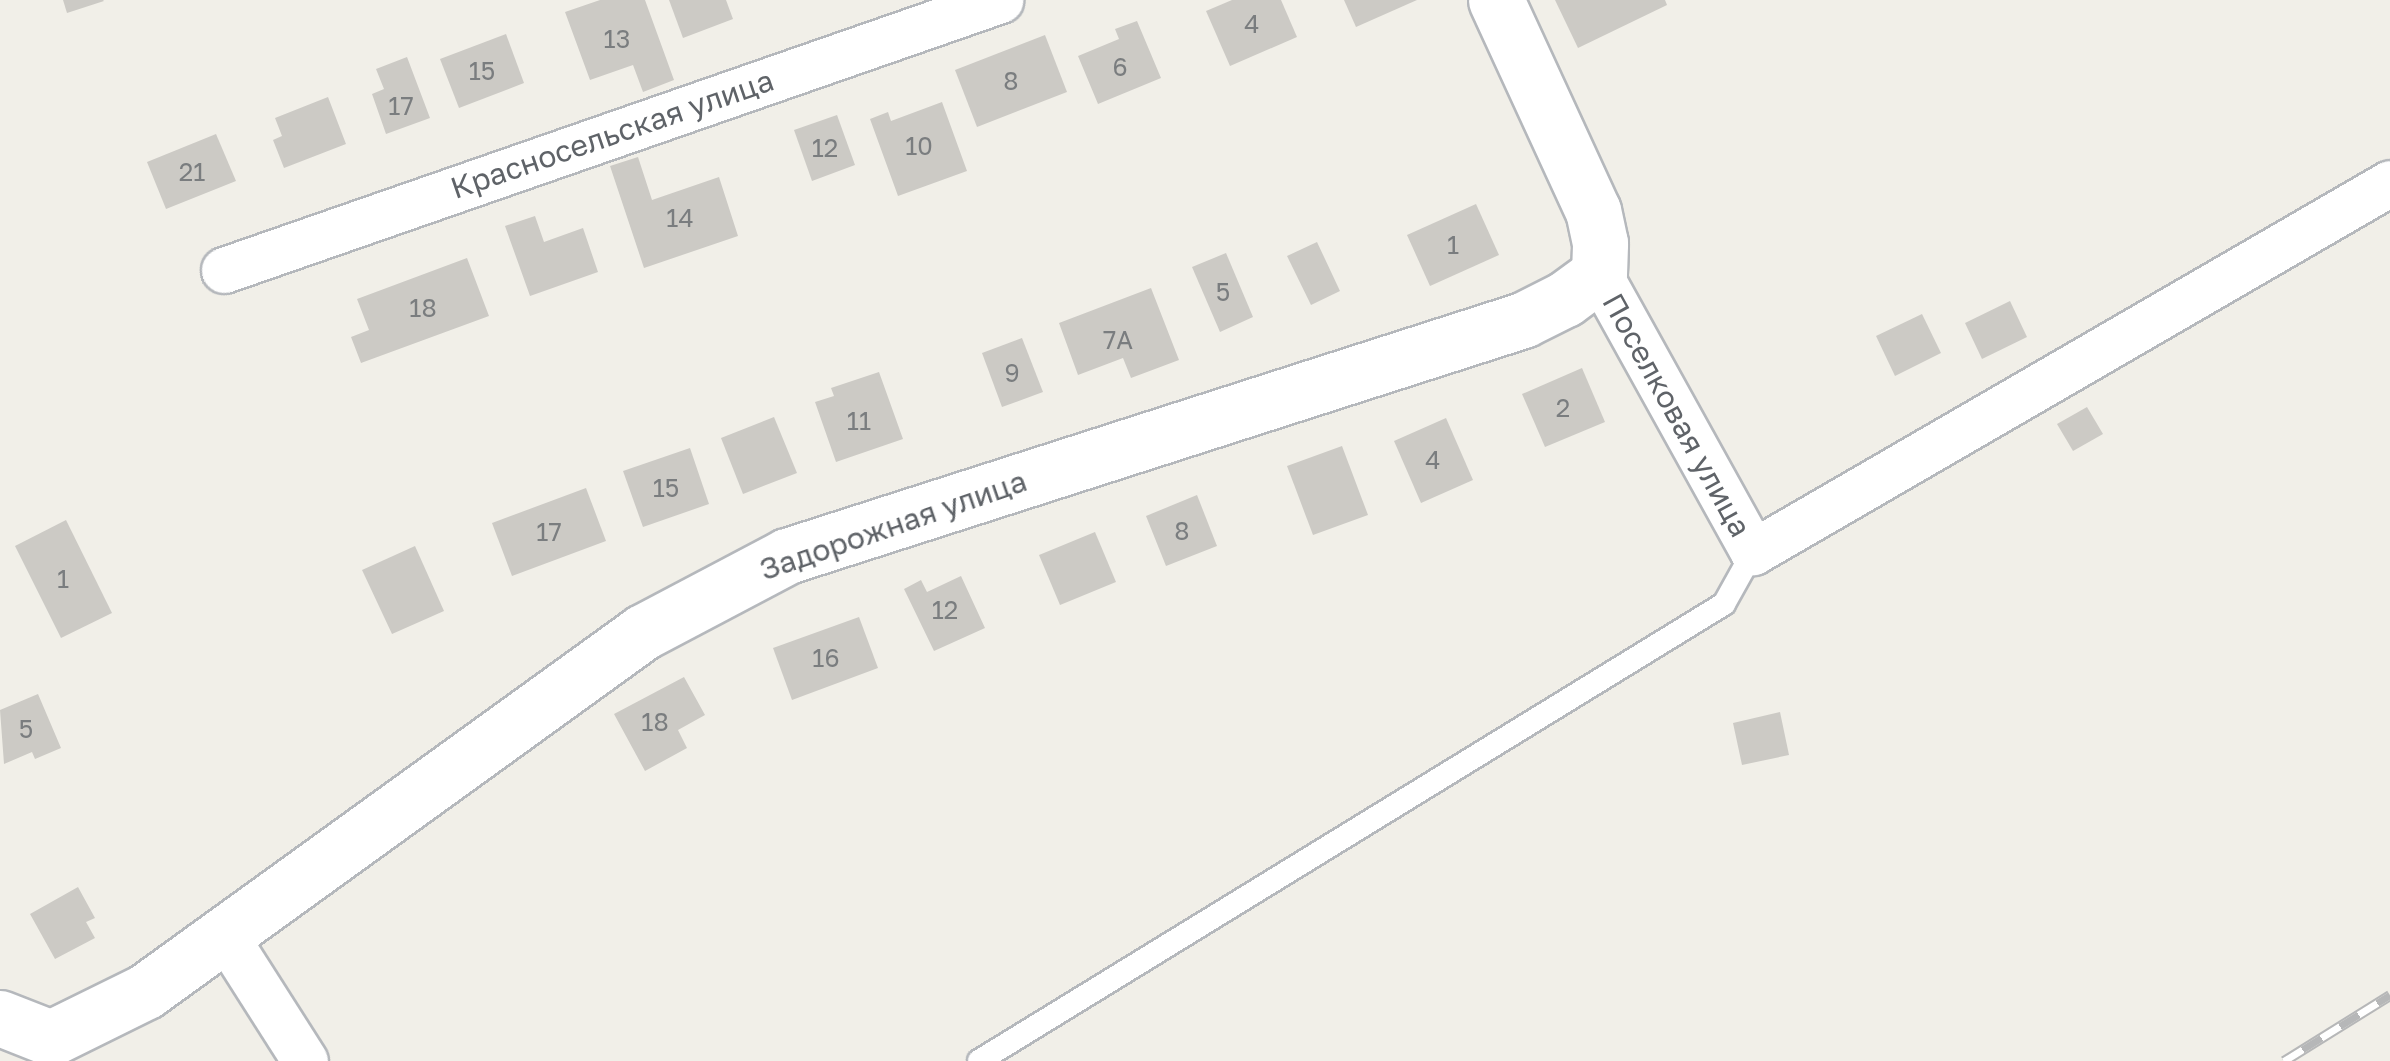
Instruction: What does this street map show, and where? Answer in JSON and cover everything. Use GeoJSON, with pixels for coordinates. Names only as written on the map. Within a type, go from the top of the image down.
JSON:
{"type":"FeatureCollection","features":[{"type":"Feature","properties":{"kind":"street","name":"Красносельская улица"},"geometry":{"type":"LineString","coordinates":[[224,270],[1000,0]]}},
{"type":"Feature","properties":{"kind":"street","name":"Поселковая улица"},"geometry":{"type":"LineString","coordinates":[[1496,0],[1593,211],[1600,243],[1599,274],[1752,552]]}},
{"type":"Feature","properties":{"kind":"street"},"geometry":{"type":"LineString","coordinates":[[1752,552],[2390,183]]}},
{"type":"Feature","properties":{"kind":"street","name":"Задорожная улица"},"geometry":{"type":"LineString","coordinates":[[47,1049],[146,991],[226,936],[643,632],[711,592],[786,556],[1523,320],[1565,299],[1599,274]]}},
{"type":"Feature","properties":{"kind":"street"},"geometry":{"type":"LineString","coordinates":[[226,936],[305,1061]]}},
{"type":"Feature","properties":{"kind":"street"},"geometry":{"type":"LineString","coordinates":[[0,1018],[47,1049]]}},
{"type":"Feature","properties":{"kind":"lane"},"geometry":{"type":"LineString","coordinates":[[979,1061],[1724,604],[1752,552]]}},
{"type":"Feature","properties":{"kind":"building"},"geometry":{"type":"Polygon","coordinates":[[[63,0],[103,0],[104,1],[67,13],[63,0]]]}},
{"type":"Feature","properties":{"kind":"building"},"geometry":{"type":"Polygon","coordinates":[[[600,0],[645,0],[674,80],[643,92],[633,65],[590,80],[565,12],[600,0]]]}},
{"type":"Feature","properties":{"kind":"building"},"geometry":{"type":"Polygon","coordinates":[[[669,0],[726,0],[733,19],[683,38],[669,0]]]}},
{"type":"Feature","properties":{"kind":"building"},"geometry":{"type":"Polygon","coordinates":[[[1232,0],[1281,0],[1297,37],[1230,66],[1206,11],[1232,0]]]}},
{"type":"Feature","properties":{"kind":"building"},"geometry":{"type":"Polygon","coordinates":[[[1344,0],[1417,0],[1356,27],[1344,0]]]}},
{"type":"Feature","properties":{"kind":"building"},"geometry":{"type":"Polygon","coordinates":[[[1555,0],[1665,0],[1667,5],[1578,48],[1555,0]]]}},
{"type":"Feature","properties":{"kind":"building"},"geometry":{"type":"Polygon","coordinates":[[[1137,21],[1161,78],[1098,104],[1078,56],[1119,39],[1115,29],[1137,21]]]}},
{"type":"Feature","properties":{"kind":"building"},"geometry":{"type":"Polygon","coordinates":[[[506,34],[524,83],[459,108],[440,59],[506,34]]]}},
{"type":"Feature","properties":{"kind":"building"},"geometry":{"type":"Polygon","coordinates":[[[1045,35],[1067,92],[977,127],[955,70],[1045,35]]]}},
{"type":"Feature","properties":{"kind":"building"},"geometry":{"type":"Polygon","coordinates":[[[407,57],[430,118],[386,134],[372,94],[384,89],[376,69],[407,57]]]}},
{"type":"Feature","properties":{"kind":"building"},"geometry":{"type":"Polygon","coordinates":[[[328,97],[346,144],[284,168],[273,140],[282,136],[275,118],[328,97]]]}},
{"type":"Feature","properties":{"kind":"building"},"geometry":{"type":"Polygon","coordinates":[[[942,102],[967,171],[898,196],[870,119],[888,112],[891,121],[942,102]]]}},
{"type":"Feature","properties":{"kind":"building"},"geometry":{"type":"Polygon","coordinates":[[[837,115],[855,165],[812,181],[794,130],[837,115]]]}},
{"type":"Feature","properties":{"kind":"building"},"geometry":{"type":"Polygon","coordinates":[[[216,134],[236,181],[166,209],[147,162],[216,134]]]}},
{"type":"Feature","properties":{"kind":"building"},"geometry":{"type":"Polygon","coordinates":[[[638,157],[652,200],[719,177],[738,236],[644,268],[610,166],[638,157]]]}},
{"type":"Feature","properties":{"kind":"building"},"geometry":{"type":"Polygon","coordinates":[[[1476,204],[1499,255],[1430,286],[1407,235],[1476,204]]]}},
{"type":"Feature","properties":{"kind":"building"},"geometry":{"type":"Polygon","coordinates":[[[535,216],[544,242],[583,228],[598,272],[530,296],[505,226],[535,216]]]}},
{"type":"Feature","properties":{"kind":"building"},"geometry":{"type":"Polygon","coordinates":[[[1317,242],[1340,291],[1311,305],[1287,256],[1317,242]]]}},
{"type":"Feature","properties":{"kind":"building"},"geometry":{"type":"Polygon","coordinates":[[[1226,253],[1253,317],[1220,332],[1192,267],[1226,253]]]}},
{"type":"Feature","properties":{"kind":"building"},"geometry":{"type":"Polygon","coordinates":[[[467,258],[489,316],[361,363],[351,337],[369,330],[357,299],[467,258]]]}},
{"type":"Feature","properties":{"kind":"building"},"geometry":{"type":"Polygon","coordinates":[[[1151,288],[1179,360],[1131,378],[1123,358],[1078,375],[1059,323],[1151,288]]]}},
{"type":"Feature","properties":{"kind":"building"},"geometry":{"type":"Polygon","coordinates":[[[2010,301],[2027,337],[1982,359],[1965,323],[2010,301]]]}},
{"type":"Feature","properties":{"kind":"building"},"geometry":{"type":"Polygon","coordinates":[[[1922,314],[1941,353],[1895,376],[1876,336],[1922,314]]]}},
{"type":"Feature","properties":{"kind":"building"},"geometry":{"type":"Polygon","coordinates":[[[1022,338],[1043,392],[1002,407],[982,353],[1022,338]]]}},
{"type":"Feature","properties":{"kind":"building"},"geometry":{"type":"Polygon","coordinates":[[[1582,368],[1605,422],[1545,447],[1522,394],[1582,368]]]}},
{"type":"Feature","properties":{"kind":"building"},"geometry":{"type":"Polygon","coordinates":[[[879,372],[903,439],[836,462],[815,402],[834,396],[831,388],[879,372]]]}},
{"type":"Feature","properties":{"kind":"building"},"geometry":{"type":"Polygon","coordinates":[[[2087,407],[2103,434],[2073,451],[2057,424],[2087,407]]]}},
{"type":"Feature","properties":{"kind":"building"},"geometry":{"type":"Polygon","coordinates":[[[774,417],[797,473],[743,494],[721,438],[774,417]]]}},
{"type":"Feature","properties":{"kind":"building"},"geometry":{"type":"Polygon","coordinates":[[[1446,418],[1473,480],[1421,503],[1394,441],[1446,418]]]}},
{"type":"Feature","properties":{"kind":"building"},"geometry":{"type":"Polygon","coordinates":[[[1342,446],[1368,515],[1313,535],[1287,466],[1342,446]]]}},
{"type":"Feature","properties":{"kind":"building"},"geometry":{"type":"Polygon","coordinates":[[[690,448],[709,504],[643,527],[623,471],[690,448]]]}},
{"type":"Feature","properties":{"kind":"building"},"geometry":{"type":"Polygon","coordinates":[[[586,488],[606,541],[512,576],[492,523],[586,488]]]}},
{"type":"Feature","properties":{"kind":"building"},"geometry":{"type":"Polygon","coordinates":[[[1197,495],[1217,546],[1166,566],[1146,516],[1197,495]]]}},
{"type":"Feature","properties":{"kind":"building"},"geometry":{"type":"Polygon","coordinates":[[[66,520],[112,613],[61,638],[15,546],[66,520]]]}},
{"type":"Feature","properties":{"kind":"building"},"geometry":{"type":"Polygon","coordinates":[[[1095,532],[1116,582],[1060,605],[1039,555],[1095,532]]]}},
{"type":"Feature","properties":{"kind":"building"},"geometry":{"type":"Polygon","coordinates":[[[415,546],[444,611],[392,634],[362,570],[415,546]]]}},
{"type":"Feature","properties":{"kind":"building"},"geometry":{"type":"Polygon","coordinates":[[[961,576],[985,628],[934,651],[904,589],[921,580],[927,592],[961,576]]]}},
{"type":"Feature","properties":{"kind":"building"},"geometry":{"type":"Polygon","coordinates":[[[859,617],[878,668],[792,700],[773,648],[859,617]]]}},
{"type":"Feature","properties":{"kind":"building"},"geometry":{"type":"Polygon","coordinates":[[[684,677],[705,715],[678,730],[687,748],[645,771],[614,714],[684,677]]]}},
{"type":"Feature","properties":{"kind":"building"},"geometry":{"type":"Polygon","coordinates":[[[38,694],[61,748],[35,759],[32,752],[4,764],[0,710],[38,694]]]}},
{"type":"Feature","properties":{"kind":"building"},"geometry":{"type":"Polygon","coordinates":[[[1780,712],[1789,755],[1742,765],[1733,723],[1780,712]]]}},
{"type":"Feature","properties":{"kind":"building"},"geometry":{"type":"Polygon","coordinates":[[[78,887],[95,918],[86,922],[95,938],[55,959],[30,914],[78,887]]]}},
{"type":"Feature","properties":{"kind":"railway"},"geometry":{"type":"LineString","coordinates":[[2284,1061],[2390,995]]}}]}
